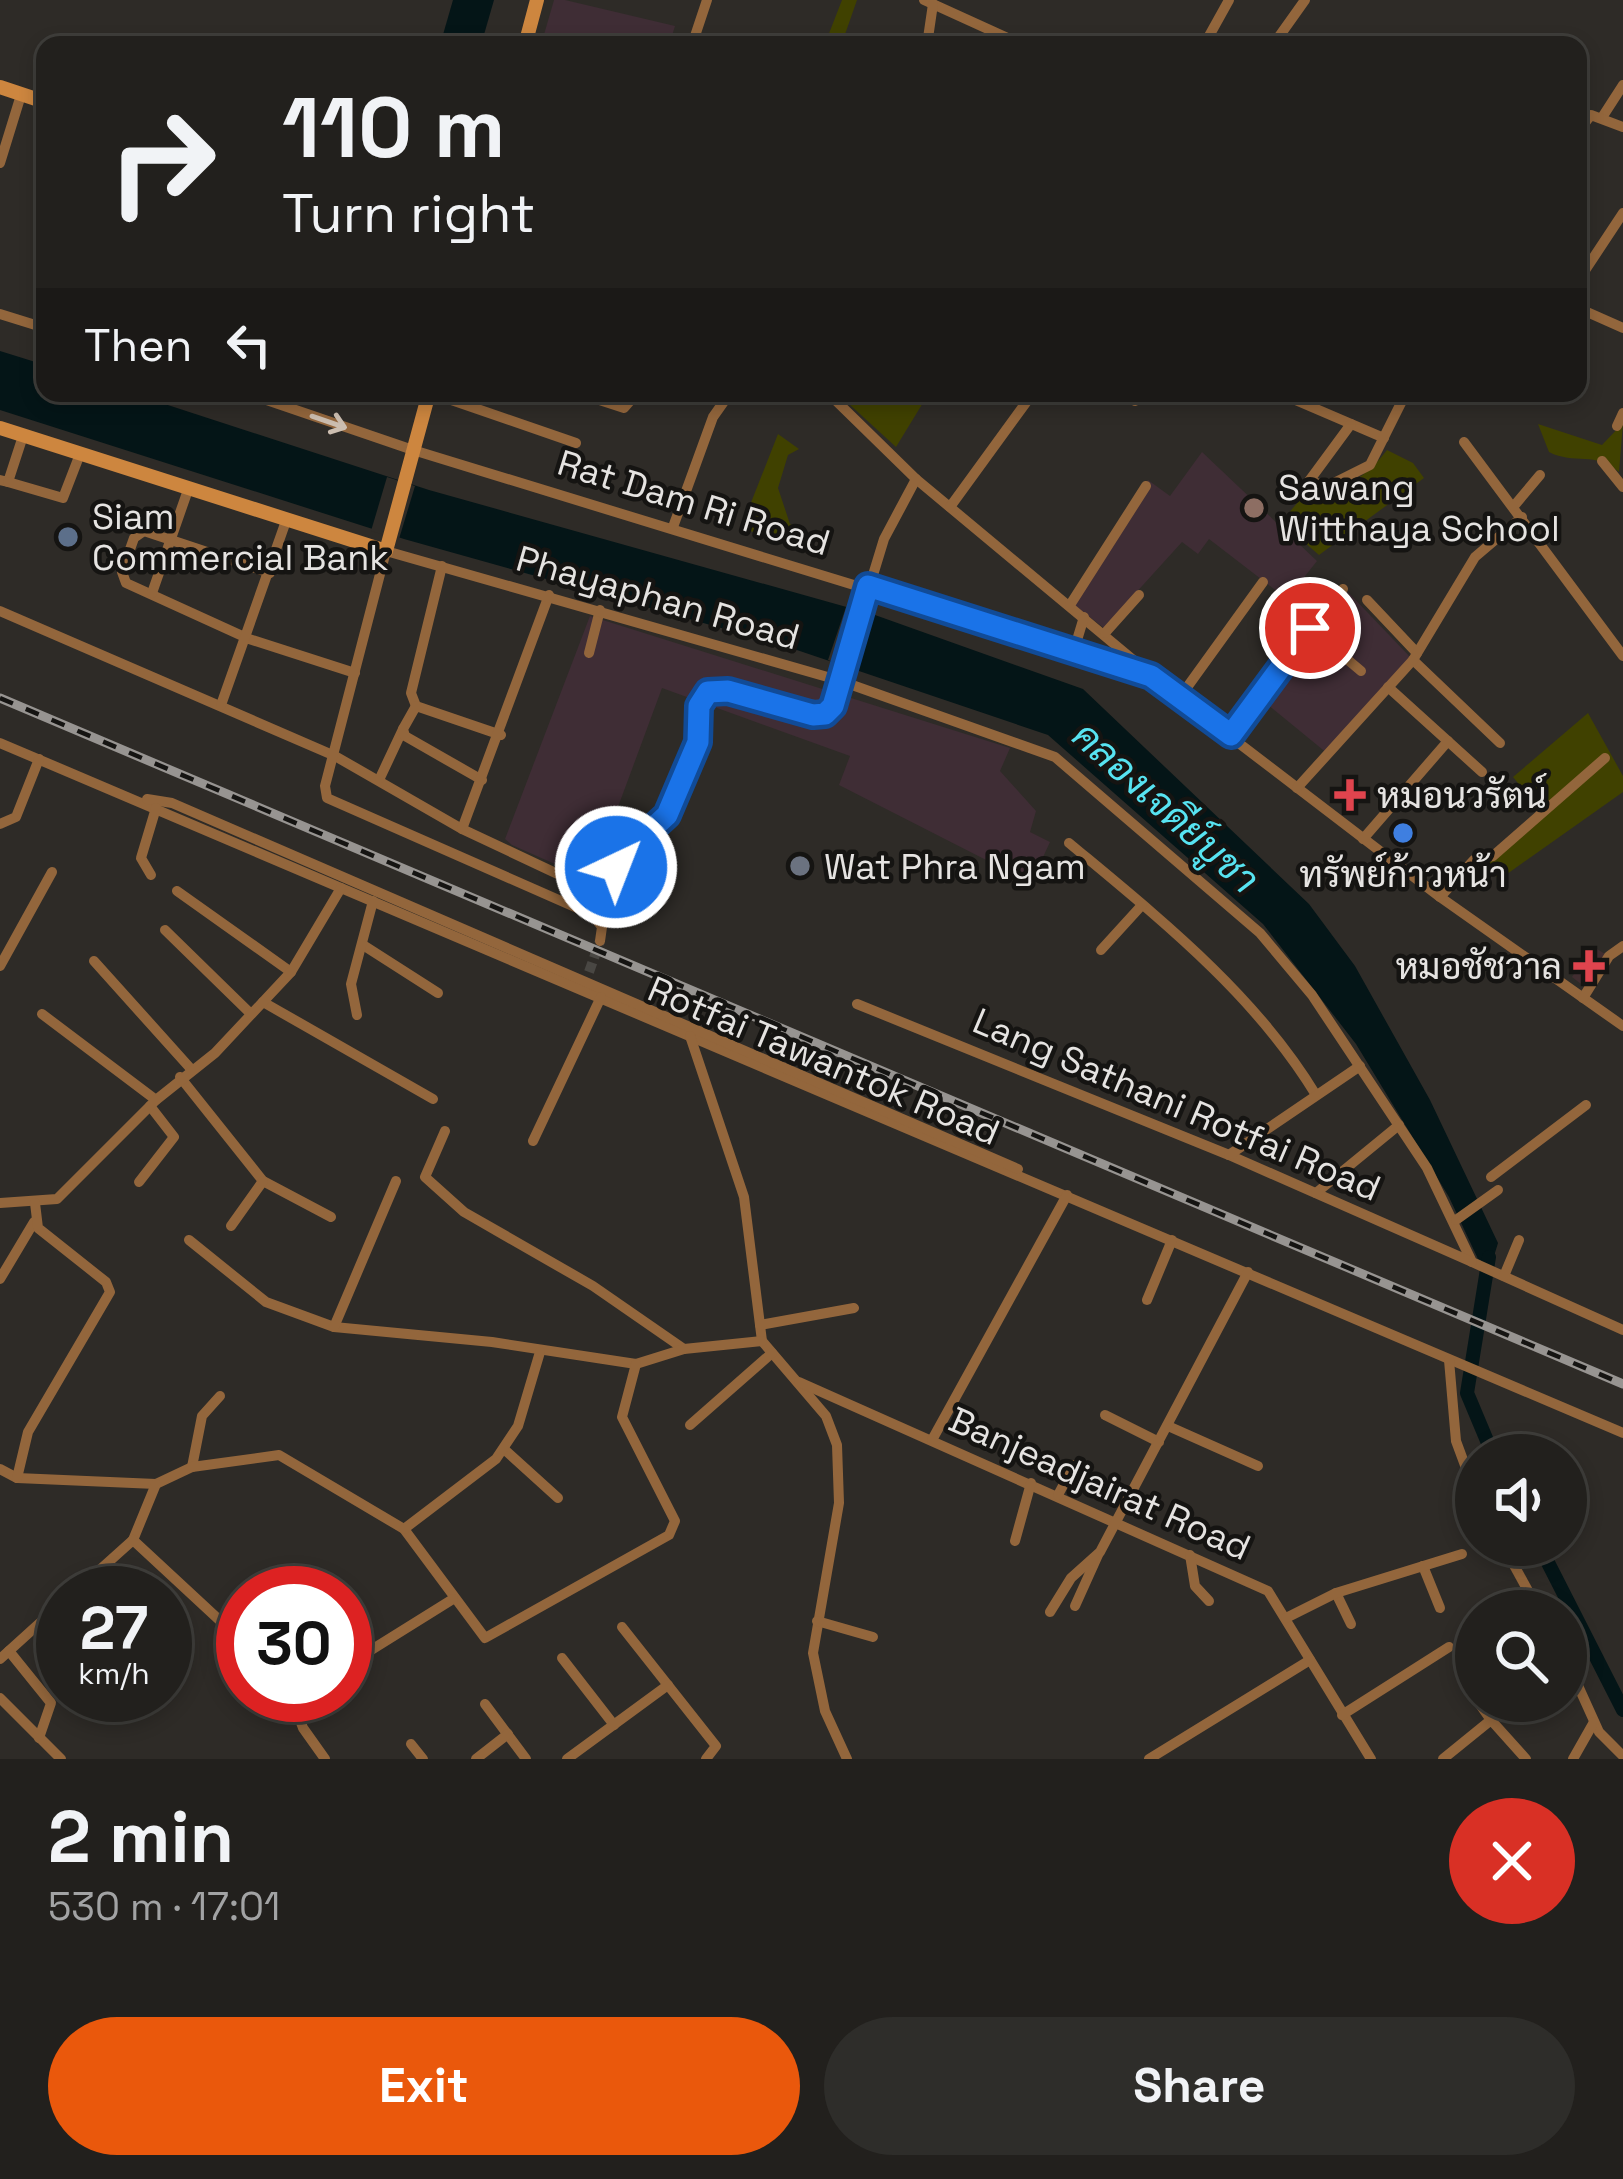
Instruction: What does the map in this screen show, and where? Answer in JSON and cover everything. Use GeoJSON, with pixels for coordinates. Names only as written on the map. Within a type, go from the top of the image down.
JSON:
{"type":"FeatureCollection","features":[{"type":"Feature","properties":{"kind":"main road"},"geometry":{"type":"LineString","coordinates":[[527,36],[537,0]]}},
{"type":"Feature","properties":{"kind":"main road"},"geometry":{"type":"LineString","coordinates":[[0,87],[36,99]]}},
{"type":"Feature","properties":{"kind":"main road"},"geometry":{"type":"LineString","coordinates":[[388,545],[427,402]]}},
{"type":"Feature","properties":{"kind":"main road","name":"Phayaphan Road"},"geometry":{"type":"LineString","coordinates":[[0,428],[286,521],[388,545]]}},
{"type":"Feature","properties":{"kind":"street"},"geometry":{"type":"LineString","coordinates":[[695,36],[707,0]]}},
{"type":"Feature","properties":{"kind":"street"},"geometry":{"type":"LineString","coordinates":[[1209,36],[1229,0]]}},
{"type":"Feature","properties":{"kind":"street"},"geometry":{"type":"LineString","coordinates":[[1279,36],[1305,0]]}},
{"type":"Feature","properties":{"kind":"street"},"geometry":{"type":"LineString","coordinates":[[929,36],[935,3],[1004,36]]}},
{"type":"Feature","properties":{"kind":"street"},"geometry":{"type":"LineString","coordinates":[[1603,116],[1623,85]]}},
{"type":"Feature","properties":{"kind":"street"},"geometry":{"type":"LineString","coordinates":[[0,163],[22,94]]}},
{"type":"Feature","properties":{"kind":"street"},"geometry":{"type":"LineString","coordinates":[[1587,118],[1603,116],[1623,127]]}},
{"type":"Feature","properties":{"kind":"street"},"geometry":{"type":"LineString","coordinates":[[1587,268],[1623,214]]}},
{"type":"Feature","properties":{"kind":"street"},"geometry":{"type":"LineString","coordinates":[[1587,312],[1623,328]]}},
{"type":"Feature","properties":{"kind":"street"},"geometry":{"type":"LineString","coordinates":[[0,314],[36,325]]}},
{"type":"Feature","properties":{"kind":"street","name":"Rat Dam Ri Road"},"geometry":{"type":"LineString","coordinates":[[272,402],[413,450],[1151,676],[1441,897],[1623,1026]]}},
{"type":"Feature","properties":{"kind":"street"},"geometry":{"type":"LineString","coordinates":[[456,402],[576,443]]}},
{"type":"Feature","properties":{"kind":"street"},"geometry":{"type":"LineString","coordinates":[[598,402],[613,409],[629,402]]}},
{"type":"Feature","properties":{"kind":"street"},"geometry":{"type":"LineString","coordinates":[[673,527],[713,417],[724,402]]}},
{"type":"Feature","properties":{"kind":"street"},"geometry":{"type":"LineString","coordinates":[[846,402],[916,479],[1151,676]]}},
{"type":"Feature","properties":{"kind":"street"},"geometry":{"type":"LineString","coordinates":[[950,507],[1026,402]]}},
{"type":"Feature","properties":{"kind":"street"},"geometry":{"type":"LineString","coordinates":[[1300,402],[1384,438]]}},
{"type":"Feature","properties":{"kind":"street"},"geometry":{"type":"LineString","coordinates":[[1316,409],[1320,402]]}},
{"type":"Feature","properties":{"kind":"street"},"geometry":{"type":"LineString","coordinates":[[1309,481],[1328,486],[1370,464],[1402,402]]}},
{"type":"Feature","properties":{"kind":"street"},"geometry":{"type":"LineString","coordinates":[[1617,426],[1623,413]]}},
{"type":"Feature","properties":{"kind":"street"},"geometry":{"type":"LineString","coordinates":[[1298,496],[1351,424]]}},
{"type":"Feature","properties":{"kind":"street"},"geometry":{"type":"LineString","coordinates":[[23,436],[4,481],[63,498],[80,454]]}},
{"type":"Feature","properties":{"kind":"street"},"geometry":{"type":"LineString","coordinates":[[1464,442],[1623,656]]}},
{"type":"Feature","properties":{"kind":"street"},"geometry":{"type":"LineString","coordinates":[[1602,461],[1623,488]]}},
{"type":"Feature","properties":{"kind":"street"},"geometry":{"type":"LineString","coordinates":[[1298,788],[1415,656],[1472,562],[1518,511],[1540,475]]}},
{"type":"Feature","properties":{"kind":"street"},"geometry":{"type":"LineString","coordinates":[[0,611],[334,756],[380,778],[462,829],[598,893],[614,874],[621,840],[654,827],[667,815],[698,742],[699,706],[708,692],[728,691],[825,714],[833,706],[884,539],[916,479]]}},
{"type":"Feature","properties":{"kind":"street"},"geometry":{"type":"LineString","coordinates":[[1070,605],[1146,486]]}},
{"type":"Feature","properties":{"kind":"street"},"geometry":{"type":"LineString","coordinates":[[152,593],[189,487]]}},
{"type":"Feature","properties":{"kind":"street"},"geometry":{"type":"LineString","coordinates":[[221,705],[286,521]]}},
{"type":"Feature","properties":{"kind":"street"},"geometry":{"type":"LineString","coordinates":[[269,573],[171,539],[136,533],[123,579],[248,639],[355,673]]}},
{"type":"Feature","properties":{"kind":"street"},"geometry":{"type":"LineString","coordinates":[[388,545],[325,786],[327,798],[593,915],[602,927],[600,941]]}},
{"type":"Feature","properties":{"kind":"street","name":"Phayaphan Road"},"geometry":{"type":"LineString","coordinates":[[388,545],[442,566],[838,680],[1055,757],[1260,934],[1312,995],[1460,1218],[1474,1263]]}},
{"type":"Feature","properties":{"kind":"street"},"geometry":{"type":"LineString","coordinates":[[416,706],[411,693],[442,566]]}},
{"type":"Feature","properties":{"kind":"street"},"geometry":{"type":"LineString","coordinates":[[1180,697],[1263,582]]}},
{"type":"Feature","properties":{"kind":"street"},"geometry":{"type":"LineString","coordinates":[[1231,735],[1342,589]]}},
{"type":"Feature","properties":{"kind":"street"},"geometry":{"type":"LineString","coordinates":[[462,829],[501,735],[549,595]]}},
{"type":"Feature","properties":{"kind":"street"},"geometry":{"type":"LineString","coordinates":[[1105,633],[1139,595]]}},
{"type":"Feature","properties":{"kind":"street"},"geometry":{"type":"LineString","coordinates":[[1367,599],[1500,743]]}},
{"type":"Feature","properties":{"kind":"street"},"geometry":{"type":"LineString","coordinates":[[590,653],[600,610]]}},
{"type":"Feature","properties":{"kind":"street"},"geometry":{"type":"LineString","coordinates":[[1074,650],[1084,617]]}},
{"type":"Feature","properties":{"kind":"street"},"geometry":{"type":"LineString","coordinates":[[1310,628],[1360,671]]}},
{"type":"Feature","properties":{"kind":"street"},"geometry":{"type":"LineString","coordinates":[[1388,687],[1482,772]]}},
{"type":"Feature","properties":{"kind":"street"},"geometry":{"type":"LineString","coordinates":[[380,778],[416,706]]}},
{"type":"Feature","properties":{"kind":"street"},"geometry":{"type":"LineString","coordinates":[[416,706],[501,735]]}},
{"type":"Feature","properties":{"kind":"street"},"geometry":{"type":"LineString","coordinates":[[403,729],[405,736],[482,780]]}},
{"type":"Feature","properties":{"kind":"street"},"geometry":{"type":"LineString","coordinates":[[1364,839],[1448,741]]}},
{"type":"Feature","properties":{"kind":"street","name":"Rotfai Tawantok Road"},"geometry":{"type":"LineString","coordinates":[[0,743],[1623,1432]]}},
{"type":"Feature","properties":{"kind":"street"},"geometry":{"type":"LineString","coordinates":[[1441,897],[1474,860],[1493,856],[1605,758]]}},
{"type":"Feature","properties":{"kind":"street"},"geometry":{"type":"LineString","coordinates":[[0,824],[16,817],[39,759]]}},
{"type":"Feature","properties":{"kind":"street"},"geometry":{"type":"LineString","coordinates":[[130,796],[172,803],[587,976],[985,1150],[1046,1187]]}},
{"type":"Feature","properties":{"kind":"street"},"geometry":{"type":"LineString","coordinates":[[151,875],[141,858],[156,808]]}},
{"type":"Feature","properties":{"kind":"street"},"geometry":{"type":"LineString","coordinates":[[1069,843],[1142,905],[1267,1025],[1316,1095]]}},
{"type":"Feature","properties":{"kind":"street"},"geometry":{"type":"LineString","coordinates":[[0,966],[52,872]]}},
{"type":"Feature","properties":{"kind":"street"},"geometry":{"type":"LineString","coordinates":[[0,1203],[57,1199],[291,972],[341,888]]}},
{"type":"Feature","properties":{"kind":"street"},"geometry":{"type":"LineString","coordinates":[[177,891],[291,972]]}},
{"type":"Feature","properties":{"kind":"street"},"geometry":{"type":"LineString","coordinates":[[357,1015],[351,984],[373,901]]}},
{"type":"Feature","properties":{"kind":"street"},"geometry":{"type":"LineString","coordinates":[[1101,950],[1142,905]]}},
{"type":"Feature","properties":{"kind":"street"},"geometry":{"type":"LineString","coordinates":[[165,930],[251,1014]]}},
{"type":"Feature","properties":{"kind":"street"},"geometry":{"type":"LineString","coordinates":[[363,945],[438,993]]}},
{"type":"Feature","properties":{"kind":"street"},"geometry":{"type":"LineString","coordinates":[[1582,998],[1612,952],[1623,946]]}},
{"type":"Feature","properties":{"kind":"street"},"geometry":{"type":"LineString","coordinates":[[94,961],[186,1073],[263,1181],[331,1217]]}},
{"type":"Feature","properties":{"kind":"street"},"geometry":{"type":"LineString","coordinates":[[533,1141],[601,997]]}},
{"type":"Feature","properties":{"kind":"street"},"geometry":{"type":"LineString","coordinates":[[262,1002],[433,1100]]}},
{"type":"Feature","properties":{"kind":"street","name":"Lang Sathani Rotfai Road"},"geometry":{"type":"LineString","coordinates":[[857,1004],[1229,1155],[1474,1263]]}},
{"type":"Feature","properties":{"kind":"street"},"geometry":{"type":"LineString","coordinates":[[42,1014],[153,1103],[174,1137],[139,1181]]}},
{"type":"Feature","properties":{"kind":"street"},"geometry":{"type":"LineString","coordinates":[[690,1036],[744,1197],[761,1341],[826,1415],[840,1470],[839,1503],[817,1621],[814,1678],[847,1759]]}},
{"type":"Feature","properties":{"kind":"street"},"geometry":{"type":"LineString","coordinates":[[1229,1155],[1360,1066]]}},
{"type":"Feature","properties":{"kind":"street"},"geometry":{"type":"LineString","coordinates":[[1491,1178],[1586,1106]]}},
{"type":"Feature","properties":{"kind":"street"},"geometry":{"type":"LineString","coordinates":[[1316,1193],[1399,1125]]}},
{"type":"Feature","properties":{"kind":"street"},"geometry":{"type":"LineString","coordinates":[[445,1131],[424,1170],[457,1207],[593,1286],[684,1349]]}},
{"type":"Feature","properties":{"kind":"street"},"geometry":{"type":"LineString","coordinates":[[231,1226],[263,1181]]}},
{"type":"Feature","properties":{"kind":"street"},"geometry":{"type":"LineString","coordinates":[[334,1328],[396,1181]]}},
{"type":"Feature","properties":{"kind":"street"},"geometry":{"type":"LineString","coordinates":[[1460,1218],[1495,1192]]}},
{"type":"Feature","properties":{"kind":"street"},"geometry":{"type":"LineString","coordinates":[[932,1440],[1067,1196]]}},
{"type":"Feature","properties":{"kind":"street"},"geometry":{"type":"LineString","coordinates":[[0,1279],[34,1222],[35,1203]]}},
{"type":"Feature","properties":{"kind":"street"},"geometry":{"type":"LineString","coordinates":[[17,1478],[28,1432],[110,1292],[106,1282],[34,1222]]}},
{"type":"Feature","properties":{"kind":"street"},"geometry":{"type":"LineString","coordinates":[[189,1240],[266,1302],[334,1328],[637,1364],[684,1349],[761,1341]]}},
{"type":"Feature","properties":{"kind":"street"},"geometry":{"type":"LineString","coordinates":[[1147,1300],[1172,1240]]}},
{"type":"Feature","properties":{"kind":"street"},"geometry":{"type":"LineString","coordinates":[[1501,1275],[1519,1240]]}},
{"type":"Feature","properties":{"kind":"street"},"geometry":{"type":"LineString","coordinates":[[1474,1263],[1623,1330]]}},
{"type":"Feature","properties":{"kind":"street"},"geometry":{"type":"LineString","coordinates":[[1075,1606],[1248,1272]]}},
{"type":"Feature","properties":{"kind":"street"},"geometry":{"type":"LineString","coordinates":[[760,1325],[854,1308]]}},
{"type":"Feature","properties":{"kind":"street"},"geometry":{"type":"LineString","coordinates":[[404,1529],[504,1448],[518,1426],[540,1352]]}},
{"type":"Feature","properties":{"kind":"street"},"geometry":{"type":"LineString","coordinates":[[690,1425],[772,1353]]}},
{"type":"Feature","properties":{"kind":"street"},"geometry":{"type":"LineString","coordinates":[[1449,1360],[1455,1434]]}},
{"type":"Feature","properties":{"kind":"street"},"geometry":{"type":"LineString","coordinates":[[0,1469],[17,1478],[157,1484],[192,1467],[279,1455],[404,1529],[485,1639],[669,1535],[674,1521],[622,1417],[637,1364]]}},
{"type":"Feature","properties":{"kind":"street","name":"Banjeadjairat Road"},"geometry":{"type":"LineString","coordinates":[[793,1379],[1268,1591],[1371,1759]]}},
{"type":"Feature","properties":{"kind":"street"},"geometry":{"type":"LineString","coordinates":[[192,1467],[202,1416],[220,1396]]}},
{"type":"Feature","properties":{"kind":"street"},"geometry":{"type":"LineString","coordinates":[[1106,1415],[1159,1442]]}},
{"type":"Feature","properties":{"kind":"street"},"geometry":{"type":"LineString","coordinates":[[1168,1426],[1258,1466]]}},
{"type":"Feature","properties":{"kind":"street"},"geometry":{"type":"LineString","coordinates":[[504,1448],[558,1498]]}},
{"type":"Feature","properties":{"kind":"street"},"geometry":{"type":"LineString","coordinates":[[1058,1495],[1074,1465]]}},
{"type":"Feature","properties":{"kind":"street"},"geometry":{"type":"LineString","coordinates":[[104,1566],[133,1540],[157,1484]]}},
{"type":"Feature","properties":{"kind":"street"},"geometry":{"type":"LineString","coordinates":[[1015,1541],[1031,1484]]}},
{"type":"Feature","properties":{"kind":"street"},"geometry":{"type":"LineString","coordinates":[[133,1540],[216,1617]]}},
{"type":"Feature","properties":{"kind":"street"},"geometry":{"type":"LineString","coordinates":[[1050,1612],[1071,1578],[1100,1552]]}},
{"type":"Feature","properties":{"kind":"street"},"geometry":{"type":"LineString","coordinates":[[1190,1555],[1195,1586],[1209,1601]]}},
{"type":"Feature","properties":{"kind":"street"},"geometry":{"type":"LineString","coordinates":[[1286,1618],[1336,1593],[1455,1556]]}},
{"type":"Feature","properties":{"kind":"street"},"geometry":{"type":"LineString","coordinates":[[1423,1566],[1440,1608]]}},
{"type":"Feature","properties":{"kind":"street"},"geometry":{"type":"LineString","coordinates":[[1336,1593],[1352,1624]]}},
{"type":"Feature","properties":{"kind":"street"},"geometry":{"type":"LineString","coordinates":[[372,1650],[453,1599]]}},
{"type":"Feature","properties":{"kind":"street"},"geometry":{"type":"LineString","coordinates":[[817,1621],[873,1637]]}},
{"type":"Feature","properties":{"kind":"street"},"geometry":{"type":"LineString","coordinates":[[622,1627],[716,1746],[706,1759]]}},
{"type":"Feature","properties":{"kind":"street"},"geometry":{"type":"LineString","coordinates":[[36,1628],[4,1655],[51,1703],[39,1738]]}},
{"type":"Feature","properties":{"kind":"street"},"geometry":{"type":"LineString","coordinates":[[1342,1715],[1449,1647]]}},
{"type":"Feature","properties":{"kind":"street"},"geometry":{"type":"LineString","coordinates":[[562,1658],[614,1725]]}},
{"type":"Feature","properties":{"kind":"street"},"geometry":{"type":"LineString","coordinates":[[1149,1759],[1310,1660]]}},
{"type":"Feature","properties":{"kind":"street"},"geometry":{"type":"LineString","coordinates":[[567,1759],[668,1685]]}},
{"type":"Feature","properties":{"kind":"street"},"geometry":{"type":"LineString","coordinates":[[0,1699],[61,1759]]}},
{"type":"Feature","properties":{"kind":"street"},"geometry":{"type":"LineString","coordinates":[[485,1704],[526,1759]]}},
{"type":"Feature","properties":{"kind":"street"},"geometry":{"type":"LineString","coordinates":[[1587,1706],[1623,1756]]}},
{"type":"Feature","properties":{"kind":"street"},"geometry":{"type":"LineString","coordinates":[[301,1722],[325,1759]]}},
{"type":"Feature","properties":{"kind":"street"},"geometry":{"type":"LineString","coordinates":[[1443,1759],[1489,1722]]}},
{"type":"Feature","properties":{"kind":"street"},"geometry":{"type":"LineString","coordinates":[[1493,1722],[1526,1759]]}},
{"type":"Feature","properties":{"kind":"street"},"geometry":{"type":"LineString","coordinates":[[1573,1759],[1594,1722]]}},
{"type":"Feature","properties":{"kind":"street"},"geometry":{"type":"LineString","coordinates":[[476,1759],[508,1734]]}},
{"type":"Feature","properties":{"kind":"street"},"geometry":{"type":"LineString","coordinates":[[411,1744],[422,1759]]}},
{"type":"Feature","properties":{"kind":"shaded area"},"geometry":{"type":"Polygon","coordinates":[[[554,0],[675,26],[672,36],[544,36],[554,0]]]}},
{"type":"Feature","properties":{"kind":"shaded area"},"geometry":{"type":"Polygon","coordinates":[[[842,0],[857,0],[844,36],[828,36],[842,0]]]}},
{"type":"Feature","properties":{"kind":"shaded area"},"geometry":{"type":"Polygon","coordinates":[[[848,402],[924,402],[896,447],[848,402]]]}},
{"type":"Feature","properties":{"kind":"shaded area"},"geometry":{"type":"Polygon","coordinates":[[[1623,423],[1619,472],[1602,462],[1549,452],[1538,424],[1602,445],[1623,423]]]}},
{"type":"Feature","properties":{"kind":"shaded area"},"geometry":{"type":"Polygon","coordinates":[[[778,434],[799,449],[788,455],[778,488],[790,524],[805,532],[793,545],[741,528],[778,434]]]}},
{"type":"Feature","properties":{"kind":"shaded area"},"geometry":{"type":"Polygon","coordinates":[[[1387,450],[1413,463],[1424,478],[1319,555],[1281,522],[1310,488],[1333,488],[1354,481],[1387,450]]]}},
{"type":"Feature","properties":{"kind":"shaded area"},"geometry":{"type":"Polygon","coordinates":[[[1202,452],[1317,561],[1287,599],[1209,539],[1198,554],[1182,542],[1104,628],[1069,601],[1148,480],[1170,496],[1202,452]]]}},
{"type":"Feature","properties":{"kind":"shaded area"},"geometry":{"type":"Polygon","coordinates":[[[1346,590],[1413,660],[1328,754],[1261,699],[1346,590]]]}},
{"type":"Feature","properties":{"kind":"shaded area"},"geometry":{"type":"Polygon","coordinates":[[[590,616],[1010,748],[1000,771],[1036,811],[1030,832],[1050,842],[1031,883],[839,785],[850,756],[662,688],[591,880],[512,845],[505,839],[590,616]]]}},
{"type":"Feature","properties":{"kind":"shaded area"},"geometry":{"type":"Polygon","coordinates":[[[1588,713],[1623,776],[1623,792],[1500,879],[1476,863],[1544,815],[1513,777],[1588,713]]]}},
{"type":"Feature","properties":{"kind":"shaded area","name":"หมอชัชวาล"},"geometry":{"type":"Polygon","coordinates":[[[1592,946],[1605,954],[1585,987],[1572,977],[1592,946]]]}},
{"type":"Feature","properties":{"kind":"water"},"geometry":{"type":"Polygon","coordinates":[[[453,0],[494,0],[484,36],[443,36],[453,0]]]}},
{"type":"Feature","properties":{"kind":"water"},"geometry":{"type":"Polygon","coordinates":[[[0,351],[36,362],[36,402],[159,402],[429,490],[875,615],[1083,689],[1309,904],[1355,966],[1430,1100],[1498,1243],[1491,1266],[1478,1259],[1449,1197],[1356,1044],[1263,924],[1048,735],[785,646],[404,539],[0,410],[0,351]]]}},
{"type":"Feature","properties":{"kind":"pier"},"geometry":{"type":"Polygon","coordinates":[[[387,477],[415,486],[399,539],[371,531],[387,477]]]}},
{"type":"Feature","properties":{"kind":"pier"},"geometry":{"type":"Polygon","coordinates":[[[847,604],[867,611],[847,667],[828,660],[847,604]]]}},
{"type":"Feature","properties":{"kind":"waterway","name":"คลองเจดีย์บูชา"},"geometry":{"type":"LineString","coordinates":[[1484,1434],[1467,1393],[1489,1257]]}},
{"type":"Feature","properties":{"kind":"waterway","name":"คลองเจดีย์บูชา"},"geometry":{"type":"LineString","coordinates":[[1550,1566],[1623,1710]]}},
{"type":"Feature","properties":{"kind":"tunnel"},"geometry":{"type":"LineString","coordinates":[[589,972],[600,941]]}},
{"type":"Feature","properties":{"kind":"railway"},"geometry":{"type":"LineString","coordinates":[[0,698],[1623,1384]]}},
{"type":"Feature","properties":{"kind":"place","name":"Sawang Witthaya School"},"geometry":{"type":"Point","coordinates":[1254,508]}},
{"type":"Feature","properties":{"kind":"place","name":"Siam Commercial Bank"},"geometry":{"type":"Point","coordinates":[68,537]}},
{"type":"Feature","properties":{"kind":"place","name":"หมอนวรัตน์"},"geometry":{"type":"Point","coordinates":[1350,795]}},
{"type":"Feature","properties":{"kind":"place","name":"ทรัพย์ก้าวหน้า"},"geometry":{"type":"Point","coordinates":[1403,833]}},
{"type":"Feature","properties":{"kind":"place","name":"Wat Phra Ngam"},"geometry":{"type":"Point","coordinates":[800,866]}},
{"type":"Feature","properties":{"kind":"place","name":"หมอชัชวาล"},"geometry":{"type":"Point","coordinates":[1589,966]}},
{"type":"Feature","properties":{"kind":"route"},"geometry":{"type":"LineString","coordinates":[[616,867],[621,840],[654,827],[667,815],[698,742],[699,706],[708,692],[728,691],[813,715],[825,714],[833,706],[868,586],[1151,676],[1231,735],[1310,628]]}}]}
